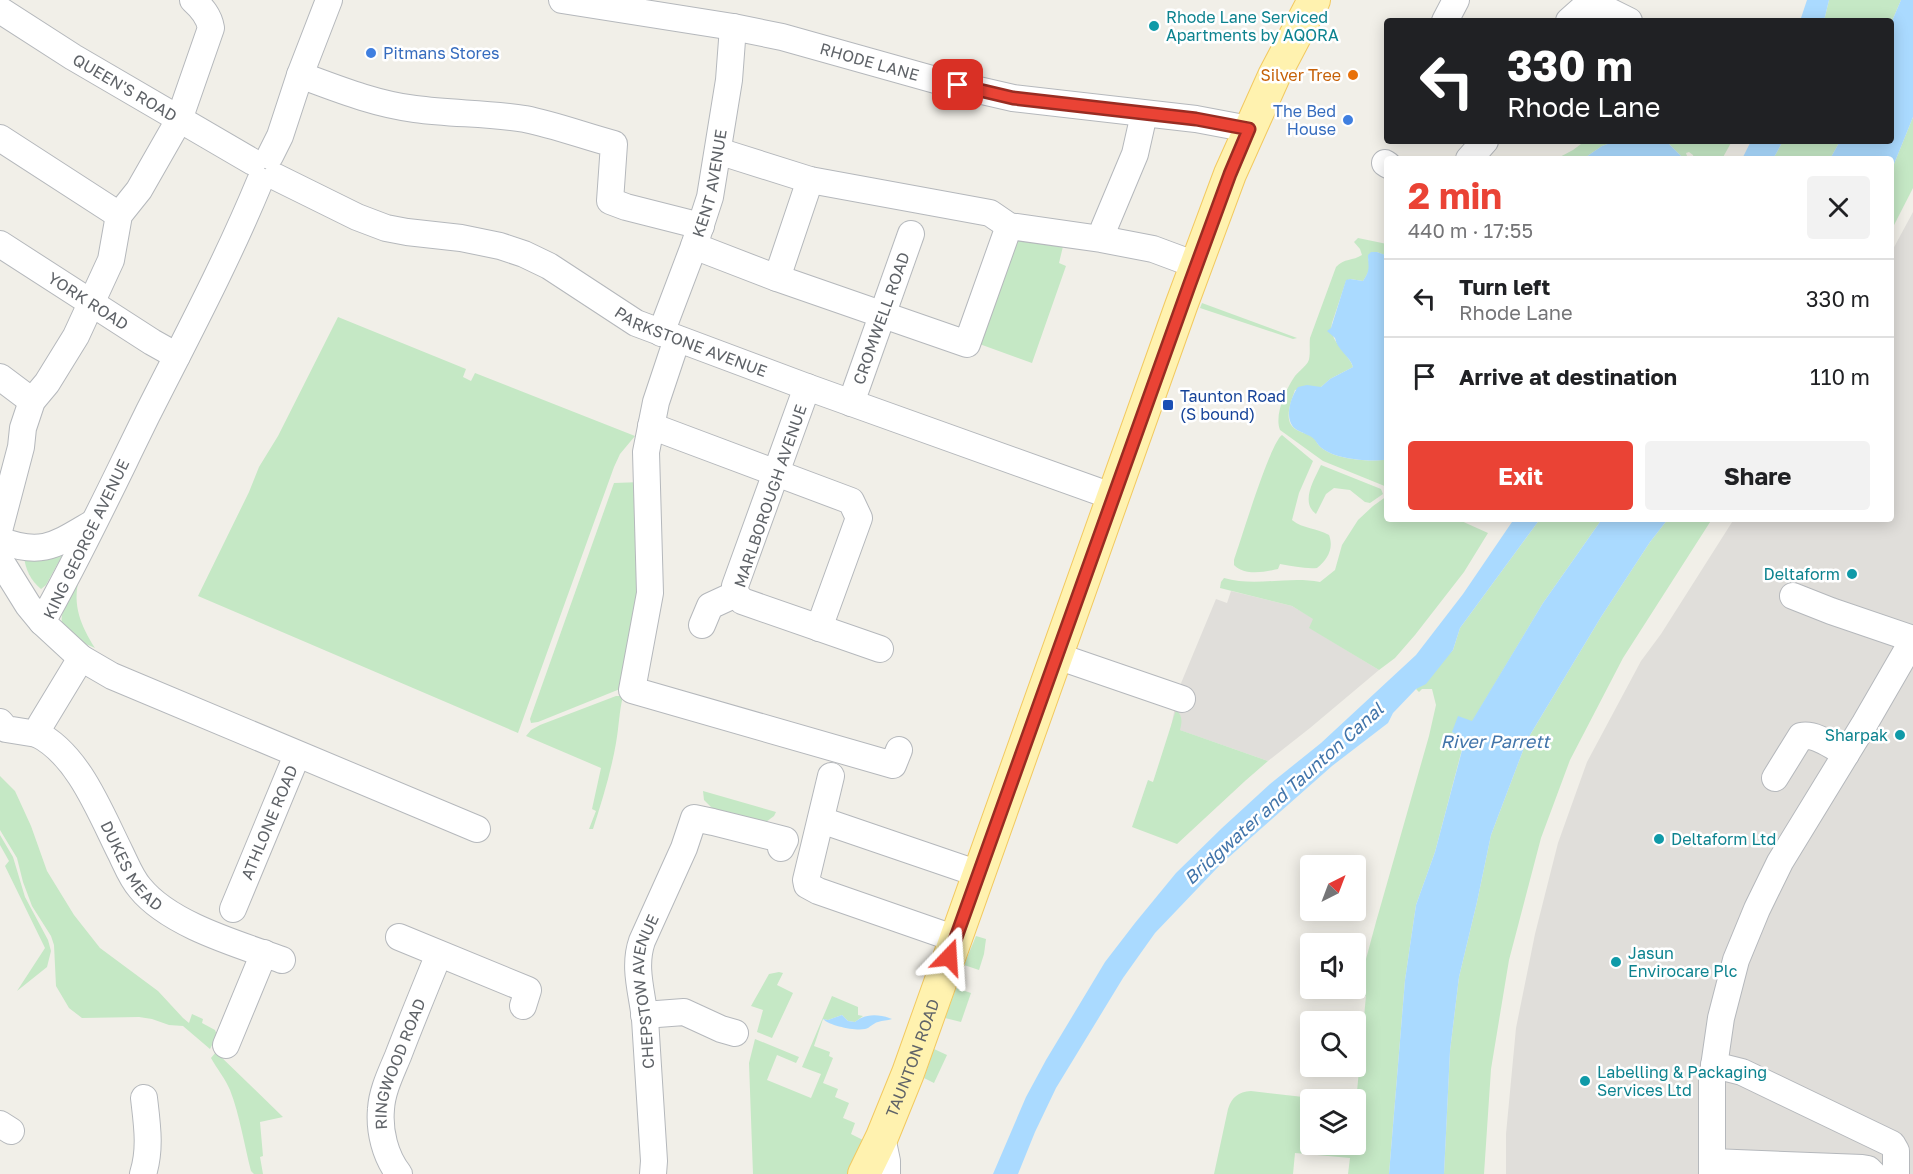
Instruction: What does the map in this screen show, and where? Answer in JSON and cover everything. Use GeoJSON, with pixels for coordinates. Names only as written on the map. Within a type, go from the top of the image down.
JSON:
{"type":"FeatureCollection","features":[{"type":"Feature","properties":{"kind":"main road","name":"TAUNTON ROAD"},"geometry":{"type":"LineString","coordinates":[[864,1174],[908,1073],[1196,266],[1249,129],[1314,0]]}},
{"type":"Feature","properties":{"kind":"street"},"geometry":{"type":"LineString","coordinates":[[0,526],[21,447],[22,428],[32,401],[60,363],[76,336],[111,260],[119,214],[139,190],[180,120],[211,28],[203,9],[193,0]]}},
{"type":"Feature","properties":{"kind":"street","name":"KING GEORGE AVENUE"},"geometry":{"type":"LineString","coordinates":[[329,0],[300,75],[280,136],[246,215],[67,577],[42,622],[81,658],[112,675],[477,829]]}},
{"type":"Feature","properties":{"kind":"street","name":"RHODE LANE"},"geometry":{"type":"LineString","coordinates":[[562,0],[612,4],[733,27],[1013,98],[1196,119],[1249,129]]}},
{"type":"Feature","properties":{"kind":"street"},"geometry":{"type":"LineString","coordinates":[[1447,18],[1456,0]]}},
{"type":"Feature","properties":{"kind":"street"},"geometry":{"type":"LineString","coordinates":[[1572,18],[1587,2],[1623,18]]}},
{"type":"Feature","properties":{"kind":"street","name":"QUEEN'S ROAD"},"geometry":{"type":"LineString","coordinates":[[0,10],[73,57],[265,169]]}},
{"type":"Feature","properties":{"kind":"street","name":"KENT AVENUE"},"geometry":{"type":"LineString","coordinates":[[733,27],[729,80],[710,197],[669,336],[646,452],[650,593],[632,690],[893,765],[898,750]]}},
{"type":"Feature","properties":{"kind":"street"},"geometry":{"type":"LineString","coordinates":[[300,75],[380,102],[415,109],[527,120],[614,144],[610,201],[698,236],[777,278],[967,344],[1009,226]]}},
{"type":"Feature","properties":{"kind":"street"},"geometry":{"type":"LineString","coordinates":[[1104,228],[1135,154],[1144,114]]}},
{"type":"Feature","properties":{"kind":"street"},"geometry":{"type":"LineString","coordinates":[[0,138],[119,214]]}},
{"type":"Feature","properties":{"kind":"street"},"geometry":{"type":"LineString","coordinates":[[1471,156],[1482,144]]}},
{"type":"Feature","properties":{"kind":"street"},"geometry":{"type":"LineString","coordinates":[[718,151],[810,180],[990,213],[1009,226],[1154,249],[1196,266]]}},
{"type":"Feature","properties":{"kind":"street","name":"PARKSTONE AVENUE"},"geometry":{"type":"LineString","coordinates":[[265,169],[357,217],[386,228],[461,238],[500,246],[524,254],[549,266],[636,323],[1114,497]]}},
{"type":"Feature","properties":{"kind":"street"},"geometry":{"type":"LineString","coordinates":[[777,278],[810,180]]}},
{"type":"Feature","properties":{"kind":"street","name":"CROMWELL ROAD"},"geometry":{"type":"LineString","coordinates":[[851,403],[911,234]]}},
{"type":"Feature","properties":{"kind":"street","name":"YORK ROAD"},"geometry":{"type":"LineString","coordinates":[[0,244],[177,356]]}},
{"type":"Feature","properties":{"kind":"street"},"geometry":{"type":"LineString","coordinates":[[0,377],[32,401]]}},
{"type":"Feature","properties":{"kind":"street","name":"MARLBOROUGH AVENUE"},"geometry":{"type":"LineString","coordinates":[[807,387],[735,586],[736,594],[742,601],[880,649]]}},
{"type":"Feature","properties":{"kind":"street"},"geometry":{"type":"LineString","coordinates":[[651,426],[851,501],[859,518],[819,628]]}},
{"type":"Feature","properties":{"kind":"street"},"geometry":{"type":"LineString","coordinates":[[0,540],[24,548],[49,547],[93,523]]}},
{"type":"Feature","properties":{"kind":"street"},"geometry":{"type":"LineString","coordinates":[[0,560],[28,605],[42,622]]}},
{"type":"Feature","properties":{"kind":"street"},"geometry":{"type":"LineString","coordinates":[[702,625],[710,606],[736,594]]}},
{"type":"Feature","properties":{"kind":"street"},"geometry":{"type":"LineString","coordinates":[[1792,596],[1913,639],[1780,862],[1736,960],[1721,1018],[1712,1080],[1712,1168],[1862,1168],[1868,1169],[1873,1174]]}},
{"type":"Feature","properties":{"kind":"street"},"geometry":{"type":"LineString","coordinates":[[1057,656],[1182,699]]}},
{"type":"Feature","properties":{"kind":"street"},"geometry":{"type":"LineString","coordinates":[[37,734],[81,658]]}},
{"type":"Feature","properties":{"kind":"street","name":"DUKES MEAD"},"geometry":{"type":"LineString","coordinates":[[3,725],[37,734],[51,741],[70,762],[83,781],[128,869],[139,887],[155,903],[174,916],[201,929],[273,956],[227,1027]]}},
{"type":"Feature","properties":{"kind":"street"},"geometry":{"type":"LineString","coordinates":[[1775,778],[1802,736],[1814,736],[1846,754]]}},
{"type":"Feature","properties":{"kind":"street","name":"ATHLONE ROAD"},"geometry":{"type":"LineString","coordinates":[[233,892],[297,754]]}},
{"type":"Feature","properties":{"kind":"street"},"geometry":{"type":"LineString","coordinates":[[831,776],[806,880],[809,888],[956,939]]}},
{"type":"Feature","properties":{"kind":"street","name":"CHEPSTOW AVENUE"},"geometry":{"type":"LineString","coordinates":[[653,1174],[644,1015],[638,975],[639,951],[684,848],[694,818],[784,840],[782,848]]}},
{"type":"Feature","properties":{"kind":"street"},"geometry":{"type":"LineString","coordinates":[[821,820],[979,874]]}},
{"type":"Feature","properties":{"kind":"street"},"geometry":{"type":"LineString","coordinates":[[399,937],[528,990],[523,1006]]}},
{"type":"Feature","properties":{"kind":"street","name":"RINGWOOD ROAD"},"geometry":{"type":"LineString","coordinates":[[399,1174],[391,1162],[382,1136],[382,1100],[408,1028],[439,954]]}},
{"type":"Feature","properties":{"kind":"street"},"geometry":{"type":"LineString","coordinates":[[644,1015],[684,1012],[735,1033]]}},
{"type":"Feature","properties":{"kind":"street"},"geometry":{"type":"LineString","coordinates":[[1714,1065],[1742,1072],[1892,1144],[1896,1151],[1896,1174]]}},
{"type":"Feature","properties":{"kind":"street"},"geometry":{"type":"LineString","coordinates":[[138,1115],[147,1156],[143,1174]]}},
{"type":"Feature","properties":{"kind":"street"},"geometry":{"type":"LineString","coordinates":[[882,1137],[887,1174]]}},
{"type":"Feature","properties":{"kind":"shaded area"},"geometry":{"type":"Polygon","coordinates":[[[1913,212],[1913,1174],[1506,1174],[1506,1134],[1516,1028],[1535,934],[1558,843],[1587,762],[1641,661],[1661,634],[1732,522],[1894,522],[1894,247],[1913,212]]]}},
{"type":"Feature","properties":{"kind":"shaded area"},"geometry":{"type":"Polygon","coordinates":[[[1231,591],[1292,606],[1314,619],[1310,628],[1379,670],[1268,761],[1171,727],[1179,688],[1216,599],[1227,603],[1231,591]]]}},
{"type":"Feature","properties":{"kind":"green space"},"geometry":{"type":"Polygon","coordinates":[[[1829,0],[1901,0],[1893,18],[1825,18],[1829,0]]]}},
{"type":"Feature","properties":{"kind":"green space"},"geometry":{"type":"Polygon","coordinates":[[[1913,117],[1913,188],[1894,225],[1894,164],[1913,117]]]}},
{"type":"Feature","properties":{"kind":"green space"},"geometry":{"type":"Polygon","coordinates":[[[1581,144],[1608,144],[1587,156],[1562,156],[1581,144]]]}},
{"type":"Feature","properties":{"kind":"green space"},"geometry":{"type":"Polygon","coordinates":[[[1669,144],[1730,144],[1724,156],[1693,156],[1689,152],[1686,153],[1687,156],[1681,156],[1669,144]]]}},
{"type":"Feature","properties":{"kind":"green space"},"geometry":{"type":"Polygon","coordinates":[[[1781,144],[1838,144],[1832,156],[1775,156],[1781,144]]]}},
{"type":"Feature","properties":{"kind":"green space"},"geometry":{"type":"Polygon","coordinates":[[[1031,233],[1065,238],[1059,263],[1066,266],[1032,363],[974,342],[1010,241],[1031,233]]]}},
{"type":"Feature","properties":{"kind":"green space"},"geometry":{"type":"Polygon","coordinates":[[[1358,238],[1384,243],[1384,255],[1377,252],[1368,259],[1368,273],[1363,281],[1350,279],[1346,281],[1332,323],[1333,335],[1353,367],[1330,379],[1321,387],[1295,390],[1289,419],[1295,429],[1311,436],[1320,447],[1336,455],[1372,461],[1384,459],[1384,486],[1323,461],[1280,430],[1279,424],[1282,402],[1288,388],[1309,360],[1310,338],[1336,267],[1342,262],[1362,255],[1354,242],[1358,238]]]}},
{"type":"Feature","properties":{"kind":"green space"},"geometry":{"type":"Polygon","coordinates":[[[1202,303],[1297,338],[1293,339],[1200,308],[1202,303]]]}},
{"type":"Feature","properties":{"kind":"green space"},"geometry":{"type":"Polygon","coordinates":[[[338,317],[466,369],[463,377],[471,381],[475,373],[635,436],[620,454],[614,467],[518,733],[198,596],[259,467],[278,436],[338,317]]]}},
{"type":"Feature","properties":{"kind":"green space"},"geometry":{"type":"Polygon","coordinates":[[[1282,435],[1313,461],[1299,493],[1292,520],[1329,535],[1330,549],[1327,557],[1317,568],[1280,564],[1278,569],[1273,570],[1244,571],[1234,565],[1234,560],[1263,473],[1282,435]]]}},
{"type":"Feature","properties":{"kind":"green space"},"geometry":{"type":"Polygon","coordinates":[[[1321,465],[1381,489],[1383,494],[1370,503],[1365,502],[1350,490],[1334,488],[1326,494],[1316,514],[1311,509],[1309,497],[1321,465]]]}},
{"type":"Feature","properties":{"kind":"green space"},"geometry":{"type":"Polygon","coordinates":[[[642,482],[645,588],[620,689],[531,723],[530,719],[614,483],[642,482]]]}},
{"type":"Feature","properties":{"kind":"green space"},"geometry":{"type":"Polygon","coordinates":[[[1384,498],[1384,522],[1464,522],[1488,533],[1464,572],[1415,635],[1395,658],[1379,670],[1309,628],[1313,619],[1292,606],[1220,588],[1224,578],[1248,582],[1308,580],[1320,582],[1335,570],[1342,545],[1358,520],[1384,498]]]}},
{"type":"Feature","properties":{"kind":"green space"},"geometry":{"type":"Polygon","coordinates":[[[1538,522],[1600,522],[1543,603],[1472,722],[1452,732],[1465,738],[1435,852],[1416,905],[1405,980],[1389,1174],[1348,1174],[1350,1158],[1317,1155],[1366,1155],[1366,1089],[1357,1089],[1358,1077],[1366,1077],[1366,959],[1436,705],[1432,689],[1422,689],[1419,692],[1416,689],[1453,650],[1460,628],[1538,522]]]}},
{"type":"Feature","properties":{"kind":"green space"},"geometry":{"type":"Polygon","coordinates":[[[1666,522],[1710,522],[1623,658],[1570,760],[1541,838],[1509,960],[1491,1069],[1484,1174],[1444,1174],[1450,1051],[1459,977],[1491,835],[1527,740],[1601,617],[1666,522]]]}},
{"type":"Feature","properties":{"kind":"green space"},"geometry":{"type":"Polygon","coordinates":[[[64,552],[46,585],[41,589],[29,574],[24,556],[64,552]]]}},
{"type":"Feature","properties":{"kind":"green space"},"geometry":{"type":"Polygon","coordinates":[[[79,579],[77,606],[79,615],[95,648],[69,635],[62,622],[64,607],[79,579]]]}},
{"type":"Feature","properties":{"kind":"green space"},"geometry":{"type":"Polygon","coordinates":[[[616,696],[623,696],[614,754],[593,829],[589,829],[596,811],[592,809],[601,768],[526,736],[540,725],[616,696]]]}},
{"type":"Feature","properties":{"kind":"green space"},"geometry":{"type":"Polygon","coordinates":[[[1176,710],[1181,719],[1180,730],[1268,761],[1177,844],[1132,827],[1148,780],[1153,782],[1176,710]]]}},
{"type":"Feature","properties":{"kind":"green space"},"geometry":{"type":"Polygon","coordinates":[[[0,776],[15,791],[31,826],[47,871],[74,915],[100,948],[158,991],[189,1023],[192,1014],[203,1019],[202,1023],[215,1030],[217,1035],[210,1049],[183,1026],[169,1025],[139,1017],[82,1018],[69,1008],[56,986],[54,945],[51,936],[32,906],[17,858],[0,830],[0,776]]]}},
{"type":"Feature","properties":{"kind":"green space"},"geometry":{"type":"Polygon","coordinates":[[[703,791],[776,812],[766,822],[759,822],[713,809],[704,800],[703,791]]]}},
{"type":"Feature","properties":{"kind":"green space"},"geometry":{"type":"Polygon","coordinates":[[[0,835],[13,857],[25,897],[48,940],[51,951],[47,967],[17,991],[45,948],[5,866],[9,861],[0,845],[0,835]]]}},
{"type":"Feature","properties":{"kind":"green space"},"geometry":{"type":"Polygon","coordinates":[[[976,936],[986,939],[979,970],[964,965],[976,936]]]}},
{"type":"Feature","properties":{"kind":"green space"},"geometry":{"type":"Polygon","coordinates":[[[783,973],[777,985],[793,993],[772,1038],[757,1032],[763,1010],[751,1006],[769,974],[783,973]]]}},
{"type":"Feature","properties":{"kind":"green space"},"geometry":{"type":"Polygon","coordinates":[[[956,988],[971,993],[961,1022],[945,1018],[956,988]]]}},
{"type":"Feature","properties":{"kind":"green space"},"geometry":{"type":"Polygon","coordinates":[[[832,996],[858,1007],[858,1015],[863,1016],[855,1022],[848,1021],[842,1015],[828,1020],[823,1019],[814,1046],[830,1052],[829,1056],[833,1058],[823,1083],[838,1089],[835,1097],[849,1103],[843,1118],[855,1123],[851,1134],[863,1140],[849,1174],[753,1174],[749,1063],[755,1039],[799,1057],[796,1063],[777,1055],[767,1080],[811,1098],[821,1074],[802,1067],[832,996]]]}},
{"type":"Feature","properties":{"kind":"green space"},"geometry":{"type":"Polygon","coordinates":[[[934,1049],[947,1055],[934,1083],[924,1078],[934,1049]]]}},
{"type":"Feature","properties":{"kind":"green space"},"geometry":{"type":"Polygon","coordinates":[[[216,1052],[283,1117],[260,1122],[263,1156],[260,1157],[263,1174],[254,1174],[251,1171],[230,1090],[211,1058],[216,1052]]]}},
{"type":"Feature","properties":{"kind":"green space"},"geometry":{"type":"Polygon","coordinates":[[[1251,1091],[1300,1097],[1300,1153],[1295,1153],[1293,1174],[1214,1174],[1228,1109],[1236,1096],[1251,1091]]]}},
{"type":"Feature","properties":{"kind":"water"},"geometry":{"type":"Polygon","coordinates":[[[1807,0],[1829,0],[1825,18],[1801,18],[1807,0]]]}},
{"type":"Feature","properties":{"kind":"water"},"geometry":{"type":"Polygon","coordinates":[[[1901,0],[1913,0],[1913,117],[1894,164],[1894,156],[1832,156],[1838,144],[1894,144],[1893,18],[1901,0]]]}},
{"type":"Feature","properties":{"kind":"water"},"geometry":{"type":"Polygon","coordinates":[[[1608,144],[1669,144],[1681,156],[1587,156],[1608,144]]]}},
{"type":"Feature","properties":{"kind":"water"},"geometry":{"type":"Polygon","coordinates":[[[1750,144],[1781,144],[1775,156],[1744,156],[1750,144]]]}},
{"type":"Feature","properties":{"kind":"water"},"geometry":{"type":"Polygon","coordinates":[[[1371,252],[1384,255],[1384,460],[1373,461],[1345,458],[1329,452],[1320,447],[1312,438],[1297,430],[1290,421],[1289,415],[1290,403],[1298,387],[1307,385],[1321,387],[1330,379],[1353,367],[1335,338],[1327,331],[1331,328],[1346,280],[1363,281],[1366,277],[1369,265],[1368,255],[1371,252]]]}},
{"type":"Feature","properties":{"kind":"water","name":"Bridgwater and Taunton Canal"},"geometry":{"type":"Polygon","coordinates":[[[1512,522],[1538,522],[1460,628],[1453,650],[1426,684],[1416,689],[1393,713],[1388,723],[1332,766],[1220,865],[1155,933],[1123,978],[1056,1088],[1018,1174],[993,1174],[1026,1097],[1046,1060],[1105,962],[1135,923],[1176,873],[1222,828],[1270,784],[1321,743],[1416,655],[1463,594],[1512,522]]]}},
{"type":"Feature","properties":{"kind":"water","name":"River Parrett"},"geometry":{"type":"Polygon","coordinates":[[[1600,522],[1666,522],[1601,617],[1527,740],[1491,835],[1459,977],[1450,1051],[1444,1174],[1389,1174],[1405,980],[1416,905],[1435,852],[1465,739],[1452,732],[1458,716],[1472,721],[1543,603],[1600,522]]]}},
{"type":"Feature","properties":{"kind":"water"},"geometry":{"type":"Polygon","coordinates":[[[842,1015],[848,1021],[855,1022],[873,1015],[892,1019],[867,1028],[849,1029],[823,1019],[828,1020],[842,1015]]]}},
{"type":"Feature","properties":{"kind":"place","name":"Rhode Lane Serviced Apartments by AQORA"},"geometry":{"type":"Point","coordinates":[1154,26]}},
{"type":"Feature","properties":{"kind":"place","name":"Pitmans Stores"},"geometry":{"type":"Point","coordinates":[371,53]}},
{"type":"Feature","properties":{"kind":"place","name":"Silver Tree"},"geometry":{"type":"Point","coordinates":[1353,75]}},
{"type":"Feature","properties":{"kind":"place","name":"The Bed House"},"geometry":{"type":"Point","coordinates":[1348,120]}},
{"type":"Feature","properties":{"kind":"place","name":"Taunton Road (S bound)"},"geometry":{"type":"Point","coordinates":[1168,405]}},
{"type":"Feature","properties":{"kind":"place","name":"Deltaform"},"geometry":{"type":"Point","coordinates":[1852,574]}},
{"type":"Feature","properties":{"kind":"place","name":"Sharpak"},"geometry":{"type":"Point","coordinates":[1900,735]}},
{"type":"Feature","properties":{"kind":"place","name":"Deltaform Ltd"},"geometry":{"type":"Point","coordinates":[1659,839]}},
{"type":"Feature","properties":{"kind":"place","name":"Jasun Envirocare Plc"},"geometry":{"type":"Point","coordinates":[1616,962]}},
{"type":"Feature","properties":{"kind":"place","name":"Labelling & Packaging Services Ltd"},"geometry":{"type":"Point","coordinates":[1585,1081]}},
{"type":"Feature","properties":{"kind":"route"},"geometry":{"type":"LineString","coordinates":[[949,957],[1189,286],[1249,129],[1196,119],[1013,98],[958,85]]}}]}
